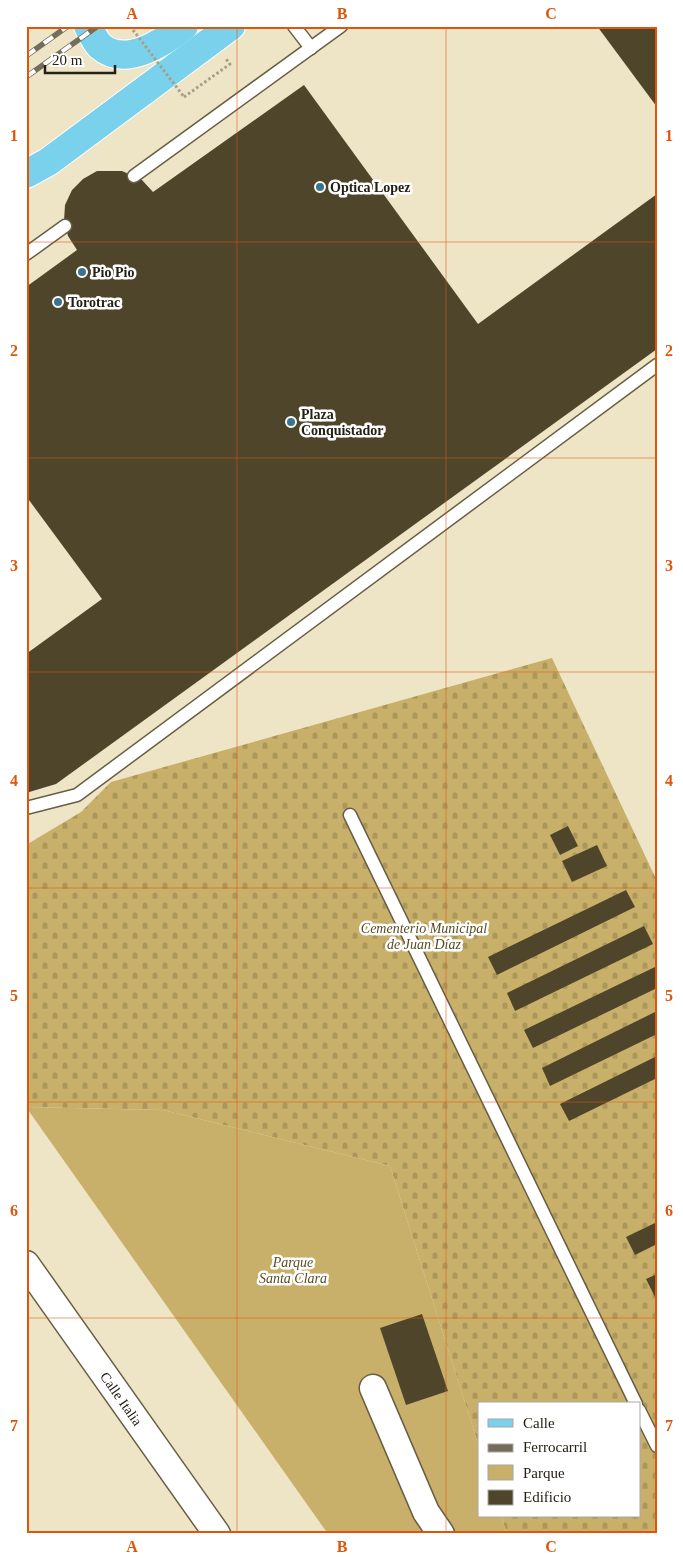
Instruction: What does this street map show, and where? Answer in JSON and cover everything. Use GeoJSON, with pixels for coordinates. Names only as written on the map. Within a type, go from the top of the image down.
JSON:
{"type":"FeatureCollection","features":[{"type":"Feature","properties":{"kind":"main road"},"geometry":{"type":"LineString","coordinates":[[88,26],[99,45],[112,53],[138,52],[165,41],[184,26]]}},
{"type":"Feature","properties":{"kind":"main road"},"geometry":{"type":"LineString","coordinates":[[26,174],[48,162],[232,26]]}},
{"type":"Feature","properties":{"kind":"street","name":"Calle Italia"},"geometry":{"type":"LineString","coordinates":[[26,1264],[217,1534]]}},
{"type":"Feature","properties":{"kind":"street"},"geometry":{"type":"LineString","coordinates":[[373,1388],[426,1512],[441,1534]]}},
{"type":"Feature","properties":{"kind":"lane"},"geometry":{"type":"LineString","coordinates":[[294,26],[310,48]]}},
{"type":"Feature","properties":{"kind":"lane"},"geometry":{"type":"LineString","coordinates":[[134,176],[341,26]]}},
{"type":"Feature","properties":{"kind":"lane"},"geometry":{"type":"LineString","coordinates":[[26,254],[65,226]]}},
{"type":"Feature","properties":{"kind":"lane"},"geometry":{"type":"LineString","coordinates":[[26,808],[77,795],[657,365]]}},
{"type":"Feature","properties":{"kind":"lane"},"geometry":{"type":"LineString","coordinates":[[350,815],[635,1402]]}},
{"type":"Feature","properties":{"kind":"lane"},"geometry":{"type":"LineString","coordinates":[[640,1412],[657,1446]]}},
{"type":"Feature","properties":{"kind":"path"},"geometry":{"type":"LineString","coordinates":[[130,26],[184,97],[230,64]]}},
{"type":"Feature","properties":{"kind":"green space","name":"Cementerio Municipal de Juan Díaz"},"geometry":{"type":"Polygon","coordinates":[[[552,658],[657,881],[657,1534],[507,1534],[502,1518],[640,1518],[640,1402],[478,1402],[478,1444],[390,1166],[163,1110],[26,1107],[26,845],[81,812],[111,782],[552,658]]]}},
{"type":"Feature","properties":{"kind":"green space","name":"Parque Santa Clara"},"geometry":{"type":"Polygon","coordinates":[[[26,1107],[163,1110],[390,1166],[478,1444],[478,1518],[502,1518],[507,1534],[328,1534],[26,1107]]]}},
{"type":"Feature","properties":{"kind":"building"},"geometry":{"type":"Polygon","coordinates":[[[597,26],[657,26],[657,107],[597,26]]]}},
{"type":"Feature","properties":{"kind":"building","name":"Plaza Conquistador"},"geometry":{"type":"Polygon","coordinates":[[[304,85],[478,324],[657,194],[657,349],[56,784],[26,793],[26,654],[102,599],[26,496],[26,287],[77,250],[68,236],[64,221],[65,205],[72,190],[83,179],[97,171],[122,171],[142,180],[153,192],[304,85]]]}},
{"type":"Feature","properties":{"kind":"building"},"geometry":{"type":"Polygon","coordinates":[[[568,826],[578,846],[560,855],[550,835],[568,826]]]}},
{"type":"Feature","properties":{"kind":"building"},"geometry":{"type":"Polygon","coordinates":[[[597,845],[607,866],[572,882],[562,861],[597,845]]]}},
{"type":"Feature","properties":{"kind":"building"},"geometry":{"type":"Polygon","coordinates":[[[626,890],[635,907],[497,975],[488,957],[626,890]]]}},
{"type":"Feature","properties":{"kind":"building"},"geometry":{"type":"Polygon","coordinates":[[[644,926],[653,944],[515,1011],[507,993],[644,926]]]}},
{"type":"Feature","properties":{"kind":"building"},"geometry":{"type":"Polygon","coordinates":[[[657,966],[657,988],[533,1048],[524,1030],[657,966]]]}},
{"type":"Feature","properties":{"kind":"building"},"geometry":{"type":"Polygon","coordinates":[[[657,1011],[657,1034],[550,1086],[542,1068],[657,1011]]]}},
{"type":"Feature","properties":{"kind":"building"},"geometry":{"type":"Polygon","coordinates":[[[657,1056],[657,1078],[569,1121],[560,1104],[657,1056]]]}},
{"type":"Feature","properties":{"kind":"building"},"geometry":{"type":"Polygon","coordinates":[[[657,1222],[657,1244],[635,1255],[626,1237],[657,1222]]]}},
{"type":"Feature","properties":{"kind":"building"},"geometry":{"type":"Polygon","coordinates":[[[657,1274],[657,1297],[655,1297],[646,1279],[657,1274]]]}},
{"type":"Feature","properties":{"kind":"building"},"geometry":{"type":"Polygon","coordinates":[[[422,1314],[448,1391],[406,1405],[380,1328],[422,1314]]]}},
{"type":"Feature","properties":{"kind":"railway"},"geometry":{"type":"LineString","coordinates":[[26,56],[68,26]]}},
{"type":"Feature","properties":{"kind":"railway"},"geometry":{"type":"LineString","coordinates":[[26,77],[98,26]]}},
{"type":"Feature","properties":{"kind":"place","name":"Optica Lopez"},"geometry":{"type":"Point","coordinates":[320,187]}},
{"type":"Feature","properties":{"kind":"place","name":"Pio Pio"},"geometry":{"type":"Point","coordinates":[82,272]}},
{"type":"Feature","properties":{"kind":"place","name":"Torotrac"},"geometry":{"type":"Point","coordinates":[58,302]}},
{"type":"Feature","properties":{"kind":"place","name":"Plaza Conquistador"},"geometry":{"type":"Point","coordinates":[291,422]}}]}
